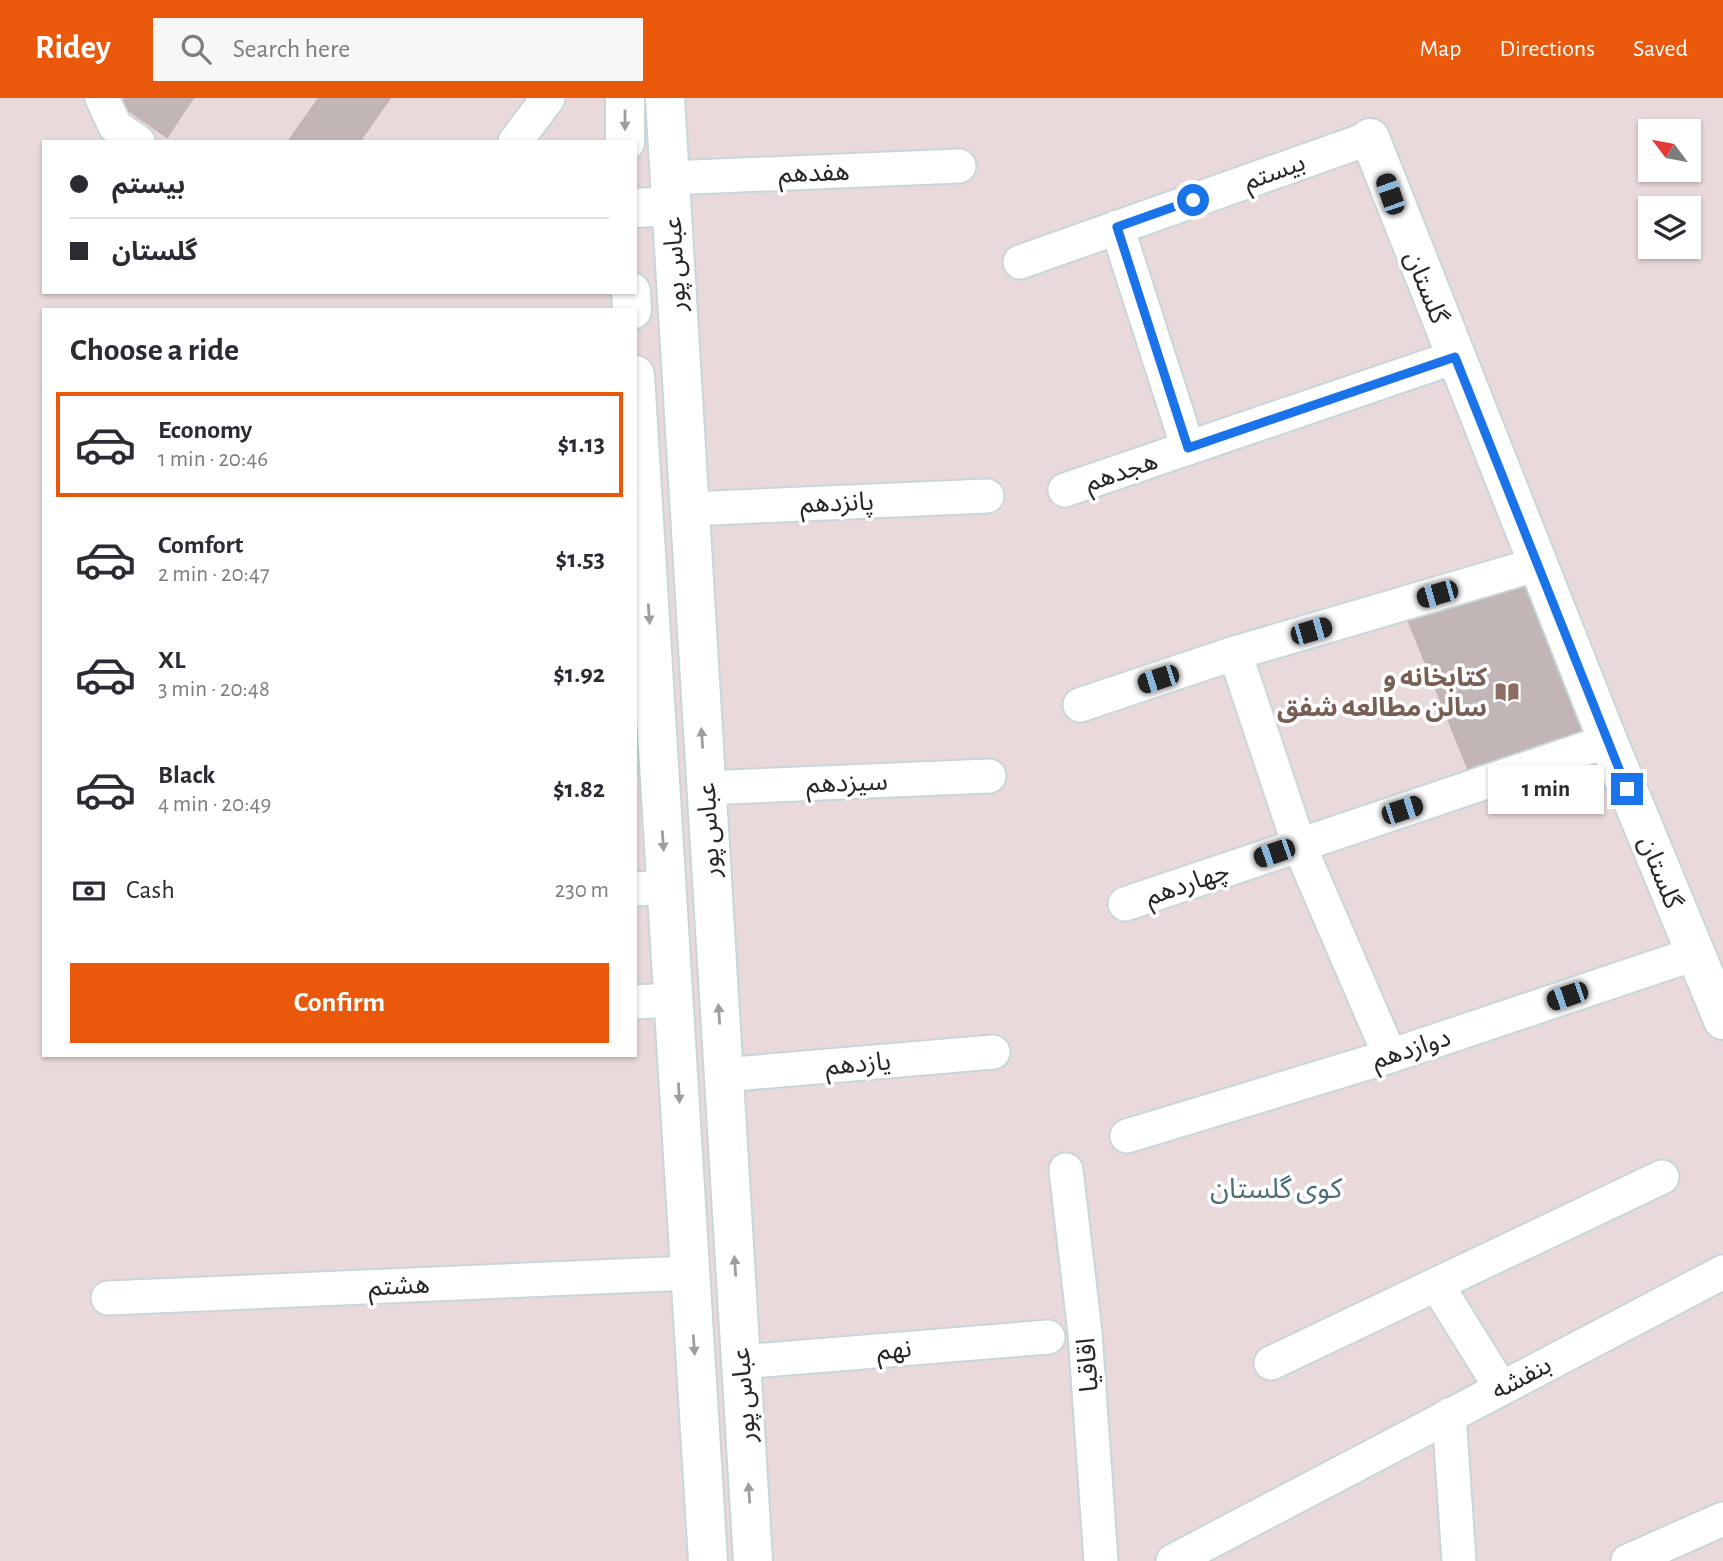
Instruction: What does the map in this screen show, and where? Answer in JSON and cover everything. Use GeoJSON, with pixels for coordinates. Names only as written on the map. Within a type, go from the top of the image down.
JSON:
{"type":"FeatureCollection","features":[{"type":"Feature","properties":{"kind":"street"},"geometry":{"type":"LineString","coordinates":[[102,98],[115,126],[135,140]]}},
{"type":"Feature","properties":{"kind":"street"},"geometry":{"type":"LineString","coordinates":[[516,140],[548,98]]}},
{"type":"Feature","properties":{"kind":"street"},"geometry":{"type":"LineString","coordinates":[[625,98],[625,140]]}},
{"type":"Feature","properties":{"kind":"street","name":"عباس پور"},"geometry":{"type":"LineString","coordinates":[[665,98],[659,197],[688,509],[753,1561]]}},
{"type":"Feature","properties":{"kind":"street","name":"بیستم"},"geometry":{"type":"LineString","coordinates":[[1020,262],[1370,138]]}},
{"type":"Feature","properties":{"kind":"street","name":"گلستان"},"geometry":{"type":"LineString","coordinates":[[1370,138],[1608,741],[1723,1020]]}},
{"type":"Feature","properties":{"kind":"street","name":"هفدهم"},"geometry":{"type":"LineString","coordinates":[[659,197],[959,166]]}},
{"type":"Feature","properties":{"kind":"street"},"geometry":{"type":"LineString","coordinates":[[1117,227],[1188,448]]}},
{"type":"Feature","properties":{"kind":"street","name":"هجدهم"},"geometry":{"type":"LineString","coordinates":[[1065,490],[1455,357]]}},
{"type":"Feature","properties":{"kind":"street","name":"عباس پور"},"geometry":{"type":"LineString","coordinates":[[637,443],[651,888],[672,983],[708,1561]]}},
{"type":"Feature","properties":{"kind":"street","name":"پانزدهم"},"geometry":{"type":"LineString","coordinates":[[688,509],[987,496]]}},
{"type":"Feature","properties":{"kind":"street"},"geometry":{"type":"LineString","coordinates":[[1080,705],[1235,653],[1538,564]]}},
{"type":"Feature","properties":{"kind":"street"},"geometry":{"type":"LineString","coordinates":[[1235,653],[1299,845],[1390,1056]]}},
{"type":"Feature","properties":{"kind":"street","name":"چهاردهم"},"geometry":{"type":"LineString","coordinates":[[1125,904],[1608,741]]}},
{"type":"Feature","properties":{"kind":"street","name":"سیزدهم"},"geometry":{"type":"LineString","coordinates":[[705,788],[989,776]]}},
{"type":"Feature","properties":{"kind":"street","name":"دوازدهم"},"geometry":{"type":"LineString","coordinates":[[1127,1136],[1390,1056],[1694,954]]}},
{"type":"Feature","properties":{"kind":"street"},"geometry":{"type":"LineString","coordinates":[[637,1001],[716,964]]}},
{"type":"Feature","properties":{"kind":"street","name":"یازدهم"},"geometry":{"type":"LineString","coordinates":[[723,1074],[993,1052]]}},
{"type":"Feature","properties":{"kind":"street","name":"اقاقیا"},"geometry":{"type":"LineString","coordinates":[[1066,1170],[1085,1333],[1101,1561]]}},
{"type":"Feature","properties":{"kind":"street"},"geometry":{"type":"LineString","coordinates":[[1271,1363],[1662,1177]]}},
{"type":"Feature","properties":{"kind":"street","name":"بنفشه"},"geometry":{"type":"LineString","coordinates":[[1173,1561],[1723,1272]]}},
{"type":"Feature","properties":{"kind":"street","name":"هشتم"},"geometry":{"type":"LineString","coordinates":[[107,1298],[690,1273]]}},
{"type":"Feature","properties":{"kind":"street"},"geometry":{"type":"LineString","coordinates":[[1437,1285],[1501,1388]]}},
{"type":"Feature","properties":{"kind":"street","name":"نهم"},"geometry":{"type":"LineString","coordinates":[[740,1362],[1048,1337]]}},
{"type":"Feature","properties":{"kind":"street"},"geometry":{"type":"LineString","coordinates":[[1449,1415],[1459,1561]]}},
{"type":"Feature","properties":{"kind":"street"},"geometry":{"type":"LineString","coordinates":[[1628,1561],[1723,1519]]}},
{"type":"Feature","properties":{"kind":"building"},"geometry":{"type":"Polygon","coordinates":[[[126,98],[193,98],[167,137],[121,105],[126,98]]]}},
{"type":"Feature","properties":{"kind":"building"},"geometry":{"type":"Polygon","coordinates":[[[319,98],[390,98],[360,140],[289,140],[319,98]]]}},
{"type":"Feature","properties":{"kind":"building","name":"کتابخانه و سالن مطالعه شفق"},"geometry":{"type":"Polygon","coordinates":[[[1530,571],[1591,728],[1469,771],[1407,617],[1530,571]]]}},
{"type":"Feature","properties":{"kind":"place","name":"کتابخانه و سالن مطالعه شفق"},"geometry":{"type":"Point","coordinates":[1507,692]}},
{"type":"Feature","properties":{"kind":"district","name":"کوی گلستان"},"geometry":{"type":"Point","coordinates":[1276,1188]}},
{"type":"Feature","properties":{"kind":"route"},"geometry":{"type":"LineString","coordinates":[[1193,200],[1117,227],[1188,448],[1455,357],[1627,789]]}}]}
